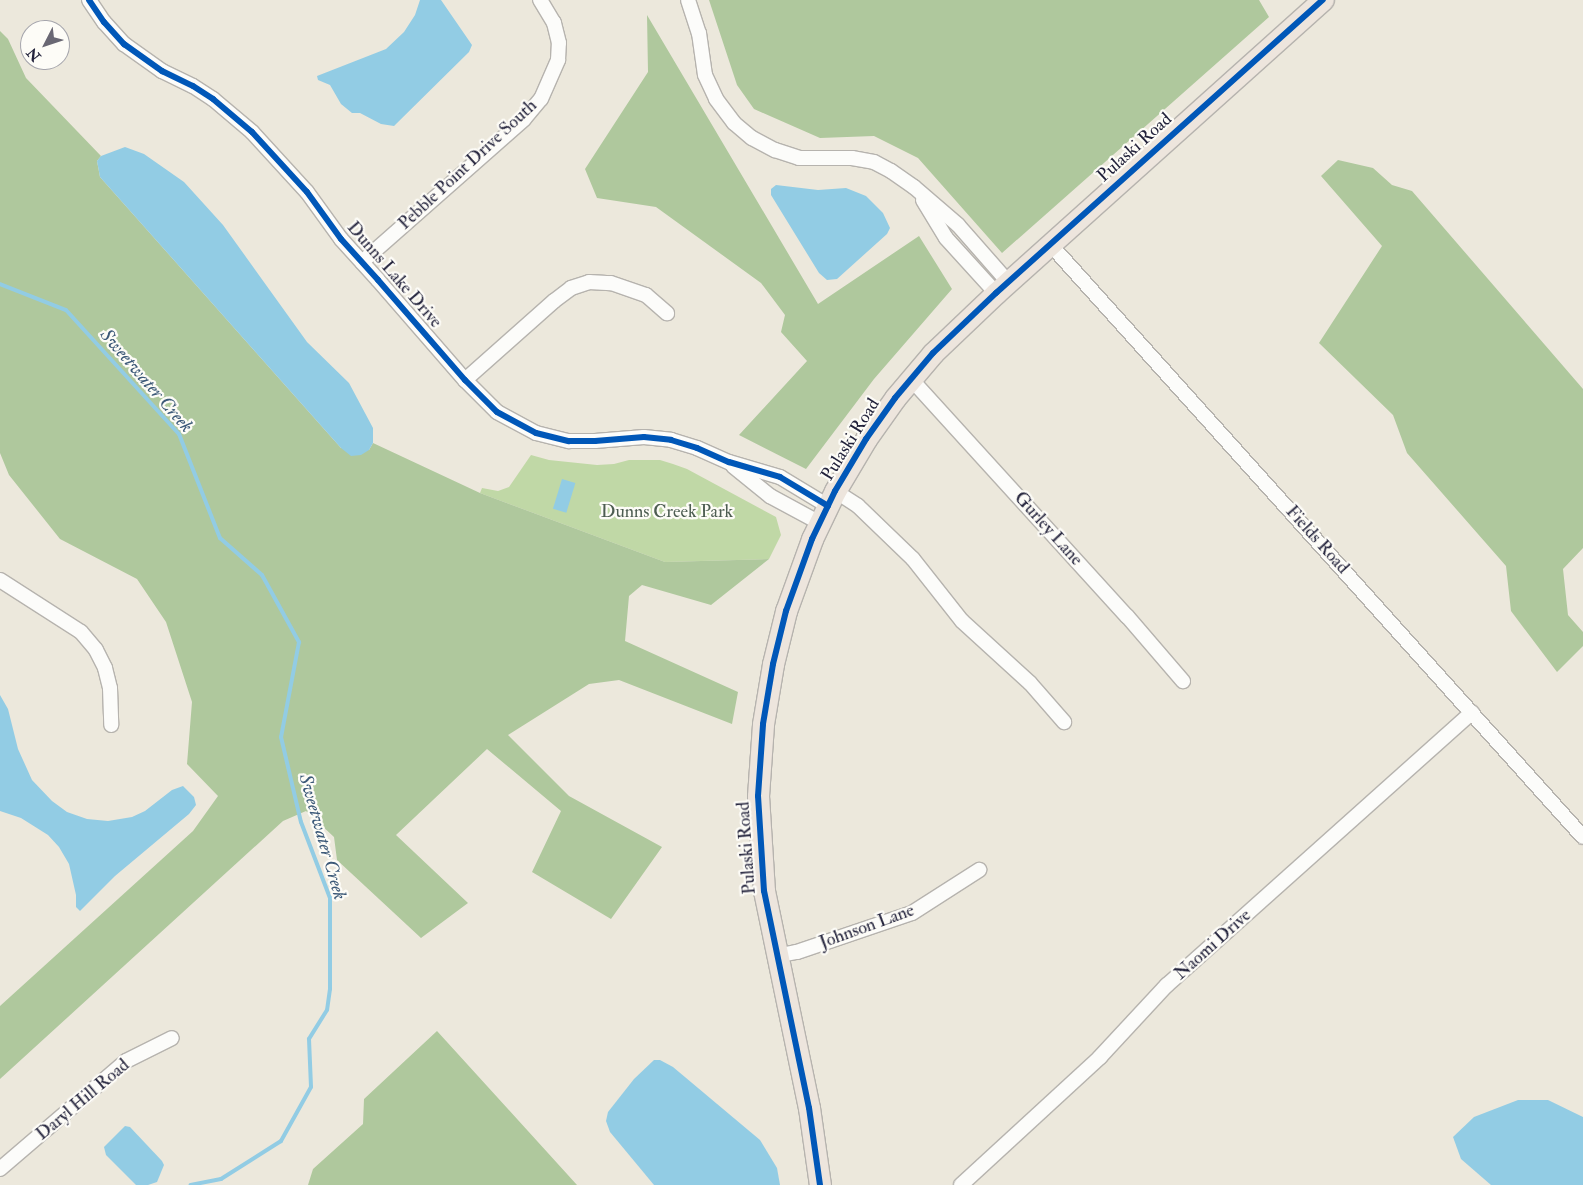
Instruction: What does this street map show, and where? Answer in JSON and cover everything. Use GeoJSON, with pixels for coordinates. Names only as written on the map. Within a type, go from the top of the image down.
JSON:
{"type":"FeatureCollection","features":[{"type":"Feature","properties":{"kind":"main road","name":"Pulaski Road"},"geometry":{"type":"LineString","coordinates":[[820,1185],[809,1108],[776,956],[760,858],[758,796],[763,724],[773,664],[786,611],[828,507],[866,439],[933,353],[1050,244],[1323,0]]}},
{"type":"Feature","properties":{"kind":"street","name":"Dunns Lake Drive"},"geometry":{"type":"LineString","coordinates":[[89,0],[104,22],[124,44],[162,71],[193,86],[213,99],[252,132],[307,192],[362,262],[465,380],[497,412],[536,433],[569,441],[644,437],[671,440],[697,448],[728,462]]}},
{"type":"Feature","properties":{"kind":"street","name":"Pebble Point Drive South"},"geometry":{"type":"LineString","coordinates":[[362,262],[524,118],[541,99],[558,60],[559,43],[554,23],[540,0]]}},
{"type":"Feature","properties":{"kind":"street"},"geometry":{"type":"LineString","coordinates":[[688,0],[699,33],[705,75],[716,99],[734,122],[752,138],[775,150],[799,158],[852,158],[874,162],[914,187],[958,225],[1002,288]]}},
{"type":"Feature","properties":{"kind":"street","name":"Fields Road"},"geometry":{"type":"LineString","coordinates":[[1050,244],[1583,837]]}},
{"type":"Feature","properties":{"kind":"street"},"geometry":{"type":"LineString","coordinates":[[465,380],[554,300],[571,288],[589,282],[611,283],[646,295],[667,313]]}},
{"type":"Feature","properties":{"kind":"street","name":"Gurley Lane"},"geometry":{"type":"LineString","coordinates":[[911,379],[1127,616],[1183,681]]}},
{"type":"Feature","properties":{"kind":"street"},"geometry":{"type":"LineString","coordinates":[[728,462],[780,477],[828,507]]}},
{"type":"Feature","properties":{"kind":"street"},"geometry":{"type":"LineString","coordinates":[[728,462],[770,496],[828,507],[858,506],[913,559],[962,621],[1030,683],[1064,722]]}},
{"type":"Feature","properties":{"kind":"street"},"geometry":{"type":"LineString","coordinates":[[0,580],[81,632],[96,650],[105,668],[110,688],[111,725]]}},
{"type":"Feature","properties":{"kind":"street","name":"Naomi Drive"},"geometry":{"type":"LineString","coordinates":[[961,1185],[1100,1057],[1167,986],[1472,712]]}},
{"type":"Feature","properties":{"kind":"street","name":"Johnson Lane"},"geometry":{"type":"LineString","coordinates":[[776,956],[806,949],[912,913],[978,870]]}},
{"type":"Feature","properties":{"kind":"street","name":"Daryl Hill Road"},"geometry":{"type":"LineString","coordinates":[[0,1169],[126,1061],[172,1038]]}},
{"type":"Feature","properties":{"kind":"green space"},"geometry":{"type":"Polygon","coordinates":[[[709,0],[1259,0],[1269,17],[1002,253],[918,158],[874,136],[820,138],[754,109],[737,85],[709,0]]]}},
{"type":"Feature","properties":{"kind":"green space"},"geometry":{"type":"Polygon","coordinates":[[[647,15],[818,304],[919,236],[952,289],[874,379],[806,469],[739,435],[807,361],[781,332],[785,315],[761,283],[656,207],[597,198],[585,169],[648,72],[647,15]]]}},
{"type":"Feature","properties":{"kind":"green space"},"geometry":{"type":"Polygon","coordinates":[[[0,31],[8,39],[20,65],[20,70],[22,70],[26,78],[101,156],[97,161],[100,177],[341,448],[369,450],[373,443],[480,493],[665,562],[769,559],[711,605],[642,585],[629,596],[625,641],[738,692],[732,724],[619,680],[589,684],[508,735],[569,796],[662,847],[611,919],[532,872],[561,811],[487,749],[396,835],[468,903],[421,938],[337,860],[334,837],[306,811],[283,821],[0,1079],[0,1006],[193,831],[218,796],[187,764],[192,702],[166,622],[137,579],[60,539],[9,475],[0,453],[0,31]]]}},
{"type":"Feature","properties":{"kind":"green space"},"geometry":{"type":"Polygon","coordinates":[[[1338,160],[1373,168],[1392,185],[1412,191],[1583,389],[1583,548],[1563,569],[1568,615],[1583,632],[1583,646],[1557,672],[1511,611],[1506,566],[1407,453],[1393,415],[1319,343],[1382,246],[1321,176],[1338,160]]]}},
{"type":"Feature","properties":{"kind":"green space","name":"Dunns Creek Park"},"geometry":{"type":"Polygon","coordinates":[[[531,455],[549,460],[597,465],[614,464],[629,460],[660,460],[673,464],[687,469],[776,517],[781,535],[769,559],[665,562],[480,493],[482,488],[498,491],[509,487],[531,455]]]}},
{"type":"Feature","properties":{"kind":"green space"},"geometry":{"type":"Polygon","coordinates":[[[437,1031],[577,1185],[308,1185],[313,1169],[363,1124],[364,1099],[437,1031]]]}},
{"type":"Feature","properties":{"kind":"water"},"geometry":{"type":"Polygon","coordinates":[[[420,0],[441,0],[472,45],[469,52],[394,126],[381,124],[360,113],[352,113],[341,104],[330,85],[318,80],[317,76],[386,49],[404,32],[415,15],[420,0]]]}},
{"type":"Feature","properties":{"kind":"water"},"geometry":{"type":"Polygon","coordinates":[[[125,147],[144,154],[184,182],[223,225],[307,342],[349,383],[373,428],[373,443],[369,450],[361,455],[351,456],[341,448],[100,177],[97,161],[101,156],[125,147]]]}},
{"type":"Feature","properties":{"kind":"water"},"geometry":{"type":"Polygon","coordinates":[[[776,185],[818,190],[846,188],[866,196],[883,213],[890,228],[887,234],[837,279],[827,280],[819,273],[771,195],[771,189],[776,185]]]}},
{"type":"Feature","properties":{"kind":"water"},"geometry":{"type":"Polygon","coordinates":[[[562,479],[575,483],[566,513],[553,509],[562,479]]]}},
{"type":"Feature","properties":{"kind":"water"},"geometry":{"type":"Polygon","coordinates":[[[0,695],[8,709],[18,749],[32,780],[52,801],[67,812],[87,819],[108,821],[132,817],[145,811],[172,790],[183,786],[194,797],[196,805],[189,814],[115,876],[80,911],[76,907],[76,895],[69,864],[59,847],[48,835],[21,818],[0,811],[0,695]]]}},
{"type":"Feature","properties":{"kind":"water"},"geometry":{"type":"Polygon","coordinates":[[[654,1060],[660,1060],[673,1067],[760,1140],[777,1168],[780,1185],[654,1185],[610,1132],[606,1121],[608,1112],[634,1079],[654,1060]]]}},
{"type":"Feature","properties":{"kind":"water"},"geometry":{"type":"Polygon","coordinates":[[[1518,1100],[1548,1100],[1583,1117],[1583,1185],[1491,1185],[1461,1159],[1453,1137],[1474,1117],[1518,1100]]]}},
{"type":"Feature","properties":{"kind":"water"},"geometry":{"type":"Polygon","coordinates":[[[125,1126],[130,1127],[162,1161],[164,1165],[157,1182],[148,1185],[136,1185],[106,1155],[104,1147],[125,1126]]]}},
{"type":"Feature","properties":{"kind":"waterway","name":"Sweetwater Creek"},"geometry":{"type":"LineString","coordinates":[[0,284],[66,310],[179,434],[220,538],[262,575],[299,642],[281,737],[301,822],[330,898],[330,989],[327,1010],[309,1039],[311,1087],[281,1141],[221,1179],[191,1185]]}},
{"type":"Feature","properties":{"kind":"cycle path"},"geometry":{"type":"LineString","coordinates":[[89,0],[104,22],[124,44],[162,71],[193,86],[213,99],[252,132],[307,192],[341,239],[465,380],[497,412],[536,433],[569,441],[644,437],[671,440],[697,448],[729,462],[780,477],[828,506]]}},
{"type":"Feature","properties":{"kind":"cycle path"},"geometry":{"type":"LineString","coordinates":[[820,1185],[809,1108],[764,891],[758,796],[763,724],[773,664],[786,611],[812,539],[835,491],[866,439],[895,398],[933,353],[996,293],[1323,0]]}}]}
